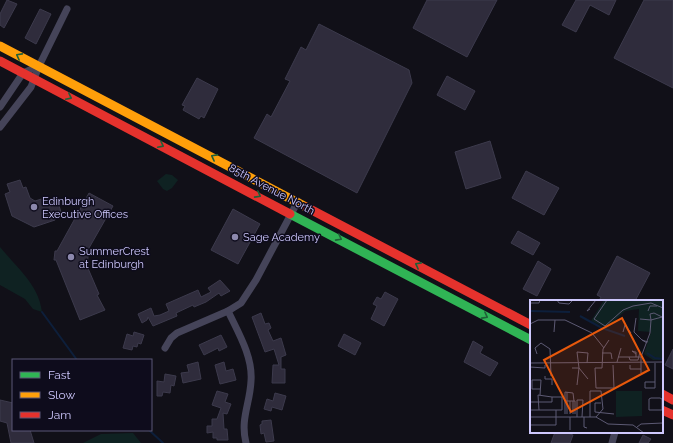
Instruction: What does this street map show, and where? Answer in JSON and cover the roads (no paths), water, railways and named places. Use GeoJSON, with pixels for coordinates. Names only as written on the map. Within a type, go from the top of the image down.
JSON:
{"type":"FeatureCollection","features":[{"type":"Feature","properties":{"kind":"main road","name":"85th Avenue North"},"geometry":{"type":"LineString","coordinates":[[0,46],[298,201],[530,324]]}},
{"type":"Feature","properties":{"kind":"main road","name":"85th Avenue North"},"geometry":{"type":"LineString","coordinates":[[0,61],[292,213],[530,339]]}},
{"type":"Feature","properties":{"kind":"main road"},"geometry":{"type":"LineString","coordinates":[[663,395],[673,400]]}},
{"type":"Feature","properties":{"kind":"main road"},"geometry":{"type":"LineString","coordinates":[[663,410],[673,415]]}},
{"type":"Feature","properties":{"kind":"street"},"geometry":{"type":"LineString","coordinates":[[0,127],[11,114],[35,79],[39,66],[67,9]]}},
{"type":"Feature","properties":{"kind":"street"},"geometry":{"type":"LineString","coordinates":[[11,114],[0,106],[23,73],[39,66]]}},
{"type":"Feature","properties":{"kind":"street"},"geometry":{"type":"LineString","coordinates":[[165,348],[171,338],[177,333],[228,311],[241,303],[246,297],[298,201]]}},
{"type":"Feature","properties":{"kind":"street"},"geometry":{"type":"LineString","coordinates":[[228,311],[246,352],[252,373],[244,419],[246,443]]}},
{"type":"Feature","properties":{"kind":"street"},"geometry":{"type":"LineString","coordinates":[[612,443],[615,433]]}},
{"type":"Feature","properties":{"kind":"waterway"},"geometry":{"type":"LineString","coordinates":[[42,312],[76,359]]}},
{"type":"Feature","properties":{"kind":"waterway"},"geometry":{"type":"LineString","coordinates":[[150,431],[163,443]]}},
{"type":"Feature","properties":{"kind":"place","name":"Edinburgh Executive Offices"},"geometry":{"type":"Point","coordinates":[34,207]}},
{"type":"Feature","properties":{"kind":"place","name":"Sage Academy"},"geometry":{"type":"Point","coordinates":[235,237]}},
{"type":"Feature","properties":{"kind":"place","name":"SummerCrest at Edinburgh"},"geometry":{"type":"Point","coordinates":[71,257]}}]}
